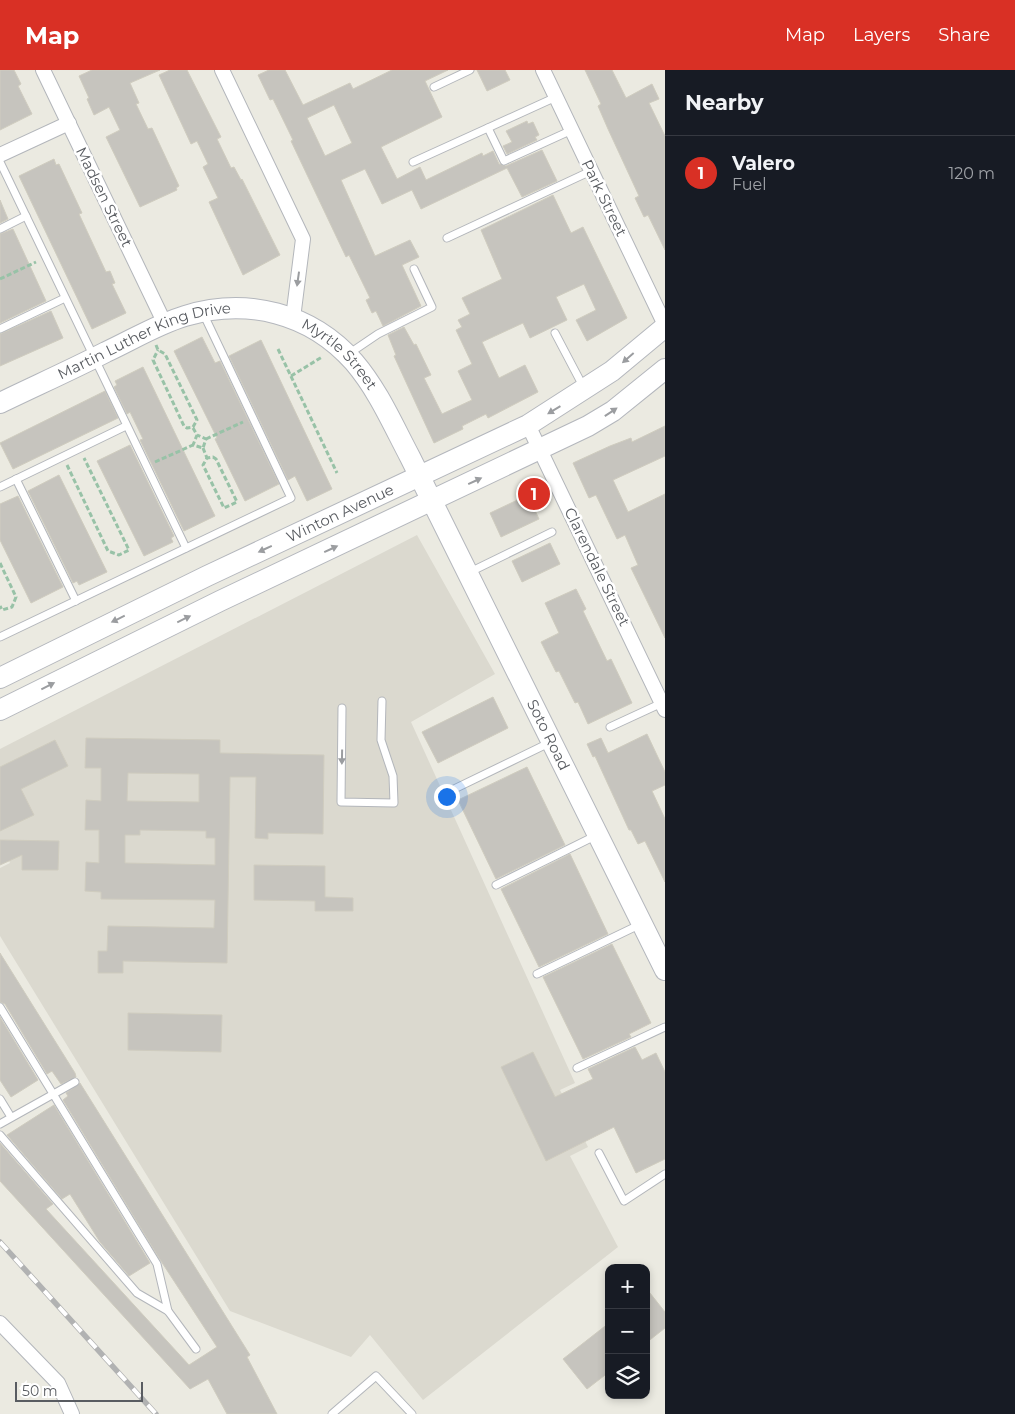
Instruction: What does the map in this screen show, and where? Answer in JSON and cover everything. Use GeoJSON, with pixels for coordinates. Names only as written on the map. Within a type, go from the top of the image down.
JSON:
{"type":"FeatureCollection","features":[{"type":"Feature","properties":{"kind":"main road","name":"Martin Luther King Drive"},"geometry":{"type":"LineString","coordinates":[[0,403],[165,324],[202,312],[230,307],[253,308],[270,310],[293,318]]}},
{"type":"Feature","properties":{"kind":"main road","name":"Myrtle Street"},"geometry":{"type":"LineString","coordinates":[[293,318],[316,330],[343,351],[374,390],[420,477],[431,502]]}},
{"type":"Feature","properties":{"kind":"main road","name":"Winton Avenue"},"geometry":{"type":"LineString","coordinates":[[0,678],[207,576],[528,425],[612,371],[665,326]]}},
{"type":"Feature","properties":{"kind":"main road","name":"Winton Avenue"},"geometry":{"type":"LineString","coordinates":[[2,709],[220,601],[540,450],[613,411],[665,369]]}},
{"type":"Feature","properties":{"kind":"main road","name":"Soto Road"},"geometry":{"type":"LineString","coordinates":[[431,502],[665,970]]}},
{"type":"Feature","properties":{"kind":"street","name":"Madsen Street"},"geometry":{"type":"LineString","coordinates":[[43,70],[165,324]]}},
{"type":"Feature","properties":{"kind":"street","name":"Myrtle Street"},"geometry":{"type":"LineString","coordinates":[[222,70],[303,239],[293,318]]}},
{"type":"Feature","properties":{"kind":"street","name":"Park Street"},"geometry":{"type":"LineString","coordinates":[[543,70],[665,326]]}},
{"type":"Feature","properties":{"kind":"street"},"geometry":{"type":"LineString","coordinates":[[0,156],[69,123]]}},
{"type":"Feature","properties":{"kind":"street","name":"Clarendale Street"},"geometry":{"type":"LineString","coordinates":[[528,425],[664,705]]}},
{"type":"Feature","properties":{"kind":"street"},"geometry":{"type":"LineString","coordinates":[[0,1323],[58,1383],[72,1414]]}},
{"type":"Feature","properties":{"kind":"lane"},"geometry":{"type":"LineString","coordinates":[[434,87],[470,70]]}},
{"type":"Feature","properties":{"kind":"lane"},"geometry":{"type":"LineString","coordinates":[[413,162],[556,97]]}},
{"type":"Feature","properties":{"kind":"lane"},"geometry":{"type":"LineString","coordinates":[[488,128],[504,161],[572,130]]}},
{"type":"Feature","properties":{"kind":"lane"},"geometry":{"type":"LineString","coordinates":[[0,162],[93,359],[186,548]]}},
{"type":"Feature","properties":{"kind":"lane"},"geometry":{"type":"LineString","coordinates":[[447,238],[592,171]]}},
{"type":"Feature","properties":{"kind":"lane"},"geometry":{"type":"LineString","coordinates":[[0,229],[26,216]]}},
{"type":"Feature","properties":{"kind":"lane"},"geometry":{"type":"LineString","coordinates":[[343,351],[432,307],[414,269]]}},
{"type":"Feature","properties":{"kind":"lane"},"geometry":{"type":"LineString","coordinates":[[0,329],[65,298]]}},
{"type":"Feature","properties":{"kind":"lane"},"geometry":{"type":"LineString","coordinates":[[0,637],[291,498],[202,312]]}},
{"type":"Feature","properties":{"kind":"lane"},"geometry":{"type":"LineString","coordinates":[[555,333],[585,390]]}},
{"type":"Feature","properties":{"kind":"lane"},"geometry":{"type":"LineString","coordinates":[[0,487],[126,426]]}},
{"type":"Feature","properties":{"kind":"lane"},"geometry":{"type":"LineString","coordinates":[[16,479],[76,601]]}},
{"type":"Feature","properties":{"kind":"lane"},"geometry":{"type":"LineString","coordinates":[[467,573],[552,532]]}},
{"type":"Feature","properties":{"kind":"lane"},"geometry":{"type":"LineString","coordinates":[[342,708],[341,802],[394,804],[393,776],[381,740],[382,701]]}},
{"type":"Feature","properties":{"kind":"lane"},"geometry":{"type":"LineString","coordinates":[[610,727],[664,705]]}},
{"type":"Feature","properties":{"kind":"lane"},"geometry":{"type":"LineString","coordinates":[[450,791],[552,742]]}},
{"type":"Feature","properties":{"kind":"lane"},"geometry":{"type":"LineString","coordinates":[[496,885],[598,835]]}},
{"type":"Feature","properties":{"kind":"lane"},"geometry":{"type":"LineString","coordinates":[[537,974],[642,923]]}},
{"type":"Feature","properties":{"kind":"lane"},"geometry":{"type":"LineString","coordinates":[[0,1008],[157,1264],[168,1311],[196,1349]]}},
{"type":"Feature","properties":{"kind":"lane"},"geometry":{"type":"LineString","coordinates":[[577,1068],[665,1027]]}},
{"type":"Feature","properties":{"kind":"lane"},"geometry":{"type":"LineString","coordinates":[[0,1124],[75,1082]]}},
{"type":"Feature","properties":{"kind":"lane"},"geometry":{"type":"LineString","coordinates":[[0,1100],[11,1117]]}},
{"type":"Feature","properties":{"kind":"lane"},"geometry":{"type":"LineString","coordinates":[[0,1135],[137,1293],[168,1311]]}},
{"type":"Feature","properties":{"kind":"lane"},"geometry":{"type":"LineString","coordinates":[[599,1153],[624,1201],[665,1174]]}},
{"type":"Feature","properties":{"kind":"lane"},"geometry":{"type":"LineString","coordinates":[[332,1414],[376,1376],[412,1414]]}},
{"type":"Feature","properties":{"kind":"path"},"geometry":{"type":"LineString","coordinates":[[0,279],[45,258]]}},
{"type":"Feature","properties":{"kind":"path"},"geometry":{"type":"LineString","coordinates":[[278,348],[337,473]]}},
{"type":"Feature","properties":{"kind":"path"},"geometry":{"type":"LineString","coordinates":[[158,350],[165,354],[197,420],[193,427],[187,428],[184,426],[153,360],[158,350]]}},
{"type":"Feature","properties":{"kind":"path"},"geometry":{"type":"LineString","coordinates":[[291,376],[343,351]]}},
{"type":"Feature","properties":{"kind":"path"},"geometry":{"type":"LineString","coordinates":[[193,427],[197,436],[206,439],[253,417]]}},
{"type":"Feature","properties":{"kind":"path"},"geometry":{"type":"LineString","coordinates":[[193,445],[197,436]]}},
{"type":"Feature","properties":{"kind":"path"},"geometry":{"type":"LineString","coordinates":[[206,439],[203,448],[207,458]]}},
{"type":"Feature","properties":{"kind":"path"},"geometry":{"type":"LineString","coordinates":[[146,466],[193,445],[203,448]]}},
{"type":"Feature","properties":{"kind":"path"},"geometry":{"type":"LineString","coordinates":[[63,457],[108,552],[119,555],[129,550],[80,448]]}},
{"type":"Feature","properties":{"kind":"path"},"geometry":{"type":"LineString","coordinates":[[207,458],[216,459],[237,502],[224,508],[203,465],[207,458]]}},
{"type":"Feature","properties":{"kind":"path"},"geometry":{"type":"LineString","coordinates":[[0,563],[16,597],[12,607],[2,610],[0,606]]}},
{"type":"Feature","properties":{"kind":"shaded area"},"geometry":{"type":"Polygon","coordinates":[[[417,535],[495,674],[411,722],[575,1083],[560,1090],[588,1147],[570,1156],[618,1247],[423,1400],[370,1335],[351,1357],[230,1311],[0,936],[0,868],[10,863],[0,840],[0,749],[417,535]]]}},
{"type":"Feature","properties":{"kind":"building"},"geometry":{"type":"Polygon","coordinates":[[[0,70],[14,70],[21,84],[18,86],[32,114],[0,130],[0,70]]]}},
{"type":"Feature","properties":{"kind":"building"},"geometry":{"type":"Polygon","coordinates":[[[92,70],[160,70],[130,83],[139,103],[136,104],[148,129],[152,128],[179,186],[176,188],[177,190],[140,207],[106,137],[120,130],[109,107],[94,115],[87,99],[89,98],[79,76],[92,70]]]}},
{"type":"Feature","properties":{"kind":"building"},"geometry":{"type":"Polygon","coordinates":[[[170,70],[187,70],[221,137],[217,139],[231,168],[234,167],[242,179],[280,255],[243,275],[209,202],[218,198],[203,167],[208,164],[197,141],[191,144],[159,75],[170,70]]]}},
{"type":"Feature","properties":{"kind":"building"},"geometry":{"type":"Polygon","coordinates":[[[269,70],[285,70],[303,105],[350,83],[353,89],[392,70],[448,70],[425,81],[442,117],[381,147],[397,179],[420,167],[426,180],[482,153],[483,156],[493,151],[499,164],[506,166],[542,150],[557,181],[522,197],[507,168],[421,209],[412,190],[382,204],[365,169],[341,180],[375,256],[410,240],[419,257],[402,265],[421,306],[383,326],[376,311],[372,313],[366,300],[370,298],[349,255],[346,257],[291,141],[293,140],[273,99],[270,100],[258,75],[269,70]],[[334,105],[307,118],[325,156],[352,143],[334,105]]]}},
{"type":"Feature","properties":{"kind":"building"},"geometry":{"type":"Polygon","coordinates":[[[477,70],[505,70],[510,80],[487,91],[477,70]]]}},
{"type":"Feature","properties":{"kind":"building"},"geometry":{"type":"Polygon","coordinates":[[[585,70],[612,70],[626,98],[652,84],[659,99],[649,103],[665,136],[665,250],[648,215],[644,217],[635,198],[639,196],[598,106],[601,104],[585,70]]]}},
{"type":"Feature","properties":{"kind":"building"},"geometry":{"type":"Polygon","coordinates":[[[527,121],[528,124],[533,122],[539,135],[535,137],[537,140],[507,154],[503,146],[512,142],[506,131],[527,121]]]}},
{"type":"Feature","properties":{"kind":"building"},"geometry":{"type":"Polygon","coordinates":[[[54,159],[56,165],[59,164],[82,213],[79,214],[106,272],[110,271],[115,283],[112,284],[126,313],[92,329],[19,176],[54,159]]]}},
{"type":"Feature","properties":{"kind":"building"},"geometry":{"type":"Polygon","coordinates":[[[553,195],[571,233],[583,227],[627,318],[587,341],[576,320],[596,310],[584,284],[556,297],[567,320],[530,338],[523,323],[482,342],[499,378],[525,365],[538,392],[488,418],[486,414],[462,426],[463,429],[434,443],[394,356],[396,355],[388,335],[404,327],[414,345],[416,344],[431,375],[424,378],[442,414],[472,400],[458,371],[472,364],[456,330],[462,327],[458,320],[470,314],[462,298],[502,279],[481,230],[553,195]]]}},
{"type":"Feature","properties":{"kind":"building"},"geometry":{"type":"Polygon","coordinates":[[[0,200],[8,219],[0,223],[0,200]]]}},
{"type":"Feature","properties":{"kind":"building"},"geometry":{"type":"Polygon","coordinates":[[[13,229],[46,301],[0,323],[0,234],[13,229]]]}},
{"type":"Feature","properties":{"kind":"building"},"geometry":{"type":"Polygon","coordinates":[[[51,311],[63,338],[0,366],[0,334],[51,311]]]}},
{"type":"Feature","properties":{"kind":"building"},"geometry":{"type":"Polygon","coordinates":[[[202,337],[215,363],[220,361],[279,484],[245,501],[215,439],[217,438],[174,351],[202,337]]]}},
{"type":"Feature","properties":{"kind":"building"},"geometry":{"type":"Polygon","coordinates":[[[261,340],[332,489],[307,501],[295,476],[288,480],[229,356],[261,340]]]}},
{"type":"Feature","properties":{"kind":"building"},"geometry":{"type":"Polygon","coordinates":[[[143,367],[215,516],[184,531],[140,440],[143,439],[130,412],[127,414],[114,387],[117,385],[115,381],[143,367]]]}},
{"type":"Feature","properties":{"kind":"building"},"geometry":{"type":"Polygon","coordinates":[[[105,391],[118,418],[13,469],[0,443],[105,391]]]}},
{"type":"Feature","properties":{"kind":"building"},"geometry":{"type":"Polygon","coordinates":[[[665,426],[665,456],[613,480],[628,512],[665,494],[665,638],[631,568],[638,565],[625,535],[617,539],[596,495],[589,498],[573,463],[631,438],[632,442],[665,426]]]}},
{"type":"Feature","properties":{"kind":"building"},"geometry":{"type":"Polygon","coordinates":[[[130,445],[174,536],[171,538],[173,542],[144,556],[97,461],[130,445]]]}},
{"type":"Feature","properties":{"kind":"building"},"geometry":{"type":"Polygon","coordinates":[[[59,475],[107,572],[79,585],[77,581],[73,583],[28,491],[59,475]]]}},
{"type":"Feature","properties":{"kind":"building"},"geometry":{"type":"Polygon","coordinates":[[[528,495],[539,519],[501,537],[490,513],[528,495]]]}},
{"type":"Feature","properties":{"kind":"building"},"geometry":{"type":"Polygon","coordinates":[[[18,496],[63,587],[31,603],[0,540],[0,504],[18,496]]]}},
{"type":"Feature","properties":{"kind":"building"},"geometry":{"type":"Polygon","coordinates":[[[550,543],[560,564],[522,582],[512,561],[550,543]]]}},
{"type":"Feature","properties":{"kind":"building"},"geometry":{"type":"Polygon","coordinates":[[[576,589],[586,609],[583,611],[607,661],[611,659],[632,703],[588,724],[578,702],[575,703],[559,671],[556,672],[541,642],[559,633],[545,603],[576,589]]]}},
{"type":"Feature","properties":{"kind":"building"},"geometry":{"type":"Polygon","coordinates":[[[493,697],[508,728],[438,763],[422,732],[493,697]]]}},
{"type":"Feature","properties":{"kind":"building"},"geometry":{"type":"Polygon","coordinates":[[[647,734],[665,772],[665,785],[652,791],[665,819],[665,882],[645,841],[638,844],[631,830],[629,830],[595,756],[593,757],[587,744],[601,738],[608,753],[647,734]]]}},
{"type":"Feature","properties":{"kind":"building"},"geometry":{"type":"Polygon","coordinates":[[[86,738],[220,740],[220,753],[324,755],[323,834],[268,833],[268,839],[255,838],[256,777],[230,777],[227,963],[123,961],[123,973],[98,973],[98,951],[107,951],[108,926],[214,928],[215,900],[101,899],[101,892],[85,891],[86,862],[99,863],[99,830],[85,830],[86,800],[101,801],[101,768],[85,768],[86,738]],[[128,773],[127,801],[199,802],[199,774],[128,773]],[[140,830],[140,835],[125,835],[125,863],[215,865],[215,838],[206,838],[206,831],[140,830]]]}},
{"type":"Feature","properties":{"kind":"building"},"geometry":{"type":"Polygon","coordinates":[[[55,740],[68,766],[21,789],[34,815],[0,831],[0,767],[55,740]]]}},
{"type":"Feature","properties":{"kind":"building"},"geometry":{"type":"Polygon","coordinates":[[[527,767],[565,845],[496,879],[458,800],[527,767]]]}},
{"type":"Feature","properties":{"kind":"building"},"geometry":{"type":"Polygon","coordinates":[[[0,840],[59,841],[58,870],[22,870],[22,855],[0,865],[0,840]]]}},
{"type":"Feature","properties":{"kind":"building"},"geometry":{"type":"Polygon","coordinates":[[[570,854],[608,934],[539,967],[501,889],[570,854]]]}},
{"type":"Feature","properties":{"kind":"building"},"geometry":{"type":"Polygon","coordinates":[[[254,865],[325,866],[325,897],[353,898],[353,911],[315,911],[315,901],[254,900],[254,865]]]}},
{"type":"Feature","properties":{"kind":"building"},"geometry":{"type":"Polygon","coordinates":[[[612,944],[651,1023],[629,1034],[631,1037],[583,1059],[543,977],[612,944]]]}},
{"type":"Feature","properties":{"kind":"building"},"geometry":{"type":"Polygon","coordinates":[[[0,953],[76,1077],[61,1084],[52,1071],[47,1074],[5,1004],[0,1002],[0,953]]]}},
{"type":"Feature","properties":{"kind":"building"},"geometry":{"type":"Polygon","coordinates":[[[128,1013],[222,1015],[221,1052],[128,1050],[128,1013]]]}},
{"type":"Feature","properties":{"kind":"building"},"geometry":{"type":"Polygon","coordinates":[[[0,1017],[38,1080],[11,1097],[0,1080],[0,1017]]]}},
{"type":"Feature","properties":{"kind":"building"},"geometry":{"type":"Polygon","coordinates":[[[635,1047],[642,1060],[656,1053],[665,1072],[665,1159],[636,1173],[614,1127],[546,1161],[501,1067],[533,1052],[555,1097],[593,1079],[588,1069],[635,1047]]]}},
{"type":"Feature","properties":{"kind":"building"},"geometry":{"type":"Polygon","coordinates":[[[80,1083],[250,1355],[247,1357],[277,1414],[227,1414],[208,1379],[190,1389],[0,1181],[0,1143],[53,1204],[46,1209],[189,1365],[217,1347],[159,1258],[63,1100],[68,1096],[66,1093],[80,1083]]]}},
{"type":"Feature","properties":{"kind":"building"},"geometry":{"type":"Polygon","coordinates":[[[54,1105],[150,1263],[129,1276],[100,1242],[70,1194],[62,1199],[7,1135],[54,1105]]]}},
{"type":"Feature","properties":{"kind":"building"},"geometry":{"type":"Polygon","coordinates":[[[650,1293],[665,1312],[665,1328],[650,1340],[650,1293]]]}},
{"type":"Feature","properties":{"kind":"building"},"geometry":{"type":"Polygon","coordinates":[[[605,1326],[605,1375],[587,1389],[563,1359],[605,1326]]]}},
{"type":"Feature","properties":{"kind":"railway"},"geometry":{"type":"LineString","coordinates":[[0,1242],[156,1414]]}},
{"type":"Feature","properties":{"kind":"place","name":"Valero"},"geometry":{"type":"Point","coordinates":[534,494]}}]}
